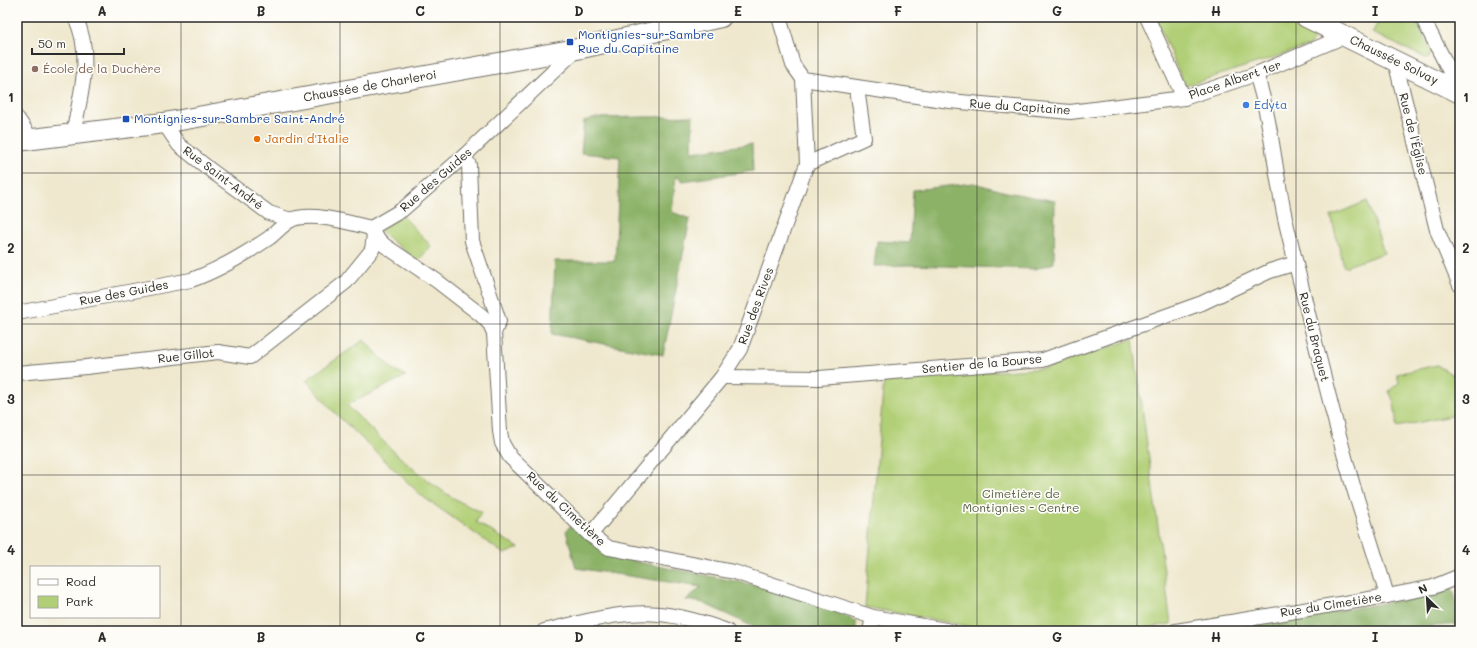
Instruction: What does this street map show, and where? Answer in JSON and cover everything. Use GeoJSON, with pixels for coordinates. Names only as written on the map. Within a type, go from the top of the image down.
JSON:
{"type":"FeatureCollection","features":[{"type":"Feature","properties":{"kind":"main road","name":"Chaussée de Charleroi"},"geometry":{"type":"LineString","coordinates":[[24,140],[164,123],[577,49],[721,17]]}},
{"type":"Feature","properties":{"kind":"main road","name":"Chaussée Solvay"},"geometry":{"type":"LineString","coordinates":[[1306,17],[1460,92]]}},
{"type":"Feature","properties":{"kind":"street"},"geometry":{"type":"LineString","coordinates":[[73,135],[86,61],[83,32],[75,17]]}},
{"type":"Feature","properties":{"kind":"street"},"geometry":{"type":"LineString","coordinates":[[779,17],[793,65],[803,79]]}},
{"type":"Feature","properties":{"kind":"street","name":"Place Albert 1er"},"geometry":{"type":"LineString","coordinates":[[1147,17],[1184,98],[1256,74],[1345,36]]}},
{"type":"Feature","properties":{"kind":"street"},"geometry":{"type":"LineString","coordinates":[[1422,17],[1460,92]]}},
{"type":"Feature","properties":{"kind":"street","name":"Rue des Guides"},"geometry":{"type":"LineString","coordinates":[[373,232],[402,210],[464,156],[577,49]]}},
{"type":"Feature","properties":{"kind":"street","name":"Rue de l'Église"},"geometry":{"type":"LineString","coordinates":[[1395,61],[1437,230],[1460,285]]}},
{"type":"Feature","properties":{"kind":"street","name":"Rue du Braquet"},"geometry":{"type":"LineString","coordinates":[[1256,74],[1265,100],[1285,221],[1354,490],[1374,549],[1387,596]]}},
{"type":"Feature","properties":{"kind":"street","name":"Rue du Capitaine"},"geometry":{"type":"LineString","coordinates":[[803,79],[950,101],[1070,112],[1184,98]]}},
{"type":"Feature","properties":{"kind":"street","name":"Rue des Rives"},"geometry":{"type":"LineString","coordinates":[[590,535],[722,377],[740,349],[807,164],[803,79]]}},
{"type":"Feature","properties":{"kind":"street"},"geometry":{"type":"LineString","coordinates":[[807,164],[864,138],[857,88]]}},
{"type":"Feature","properties":{"kind":"street"},"geometry":{"type":"LineString","coordinates":[[17,118],[24,140]]}},
{"type":"Feature","properties":{"kind":"street","name":"Rue Saint-André"},"geometry":{"type":"LineString","coordinates":[[164,123],[179,145],[213,172],[269,213],[291,220]]}},
{"type":"Feature","properties":{"kind":"street","name":"Rue du Cimetière"},"geometry":{"type":"LineString","coordinates":[[464,156],[469,165],[472,241],[499,321],[494,333],[500,431],[506,450],[510,457],[590,535],[609,548],[734,572],[873,617],[951,631]]}},
{"type":"Feature","properties":{"kind":"street"},"geometry":{"type":"LineString","coordinates":[[291,220],[307,217],[346,222],[373,232],[384,245],[437,281],[481,315],[490,324],[494,333]]}},
{"type":"Feature","properties":{"kind":"street","name":"Rue des Guides"},"geometry":{"type":"LineString","coordinates":[[17,313],[191,280],[209,273],[249,252],[277,233],[291,220]]}},
{"type":"Feature","properties":{"kind":"street","name":"Rue Gillot"},"geometry":{"type":"LineString","coordinates":[[17,373],[86,367],[218,352],[250,357],[346,282],[372,250],[373,232]]}},
{"type":"Feature","properties":{"kind":"street","name":"Sentier de la Bourse"},"geometry":{"type":"LineString","coordinates":[[722,377],[819,378],[1043,360],[1202,303],[1270,271],[1296,263]]}},
{"type":"Feature","properties":{"kind":"street","name":"Rue du Cimetière"},"geometry":{"type":"LineString","coordinates":[[1176,631],[1387,596],[1433,587],[1460,576]]}},
{"type":"Feature","properties":{"kind":"street"},"geometry":{"type":"LineString","coordinates":[[544,631],[617,616],[658,614],[697,620],[727,631]]}},
{"type":"Feature","properties":{"kind":"street"},"geometry":{"type":"LineString","coordinates":[[870,631],[873,617]]}},
{"type":"Feature","properties":{"kind":"green space"},"geometry":{"type":"Polygon","coordinates":[[[1155,17],[1288,17],[1319,33],[1309,46],[1185,86],[1155,17]]]}},
{"type":"Feature","properties":{"kind":"green space"},"geometry":{"type":"Polygon","coordinates":[[[1381,17],[1414,17],[1432,52],[1428,59],[1372,33],[1381,17]]]}},
{"type":"Feature","properties":{"kind":"green space"},"geometry":{"type":"Polygon","coordinates":[[[693,116],[692,152],[752,144],[753,171],[683,181],[676,176],[672,212],[690,219],[663,355],[552,334],[555,261],[615,261],[620,157],[581,153],[584,121],[595,118],[693,116]]]}},
{"type":"Feature","properties":{"kind":"green space"},"geometry":{"type":"Polygon","coordinates":[[[974,183],[1006,192],[1055,201],[1054,263],[1035,269],[911,265],[874,266],[877,241],[910,243],[913,190],[974,183]]]}},
{"type":"Feature","properties":{"kind":"green space"},"geometry":{"type":"Polygon","coordinates":[[[1367,201],[1384,253],[1344,267],[1331,216],[1367,201]]]}},
{"type":"Feature","properties":{"kind":"green space"},"geometry":{"type":"Polygon","coordinates":[[[401,214],[431,246],[418,261],[380,230],[401,214]]]}},
{"type":"Feature","properties":{"kind":"green space","name":"Cimetière de Montignies - Centre"},"geometry":{"type":"Polygon","coordinates":[[[1133,339],[1171,624],[1128,631],[993,631],[865,607],[884,379],[1047,368],[1133,339]]]}},
{"type":"Feature","properties":{"kind":"green space"},"geometry":{"type":"Polygon","coordinates":[[[364,340],[391,368],[406,376],[347,405],[393,451],[427,480],[444,492],[482,512],[476,522],[519,548],[504,554],[422,496],[334,412],[306,380],[364,340]]]}},
{"type":"Feature","properties":{"kind":"green space"},"geometry":{"type":"Polygon","coordinates":[[[1437,365],[1453,375],[1460,374],[1460,414],[1397,427],[1394,402],[1389,391],[1399,383],[1397,374],[1437,365]]]}},
{"type":"Feature","properties":{"kind":"green space"},"geometry":{"type":"Polygon","coordinates":[[[574,521],[597,547],[637,562],[801,594],[856,621],[856,631],[762,631],[703,603],[686,600],[701,587],[576,568],[566,531],[574,521]]]}},
{"type":"Feature","properties":{"kind":"green space"},"geometry":{"type":"Polygon","coordinates":[[[1451,585],[1460,612],[1460,624],[1376,631],[1219,631],[1432,595],[1451,585]]]}},
{"type":"Feature","properties":{"kind":"place","name":"Montignies-sur-Sambre Rue du Capitaine"},"geometry":{"type":"Point","coordinates":[570,42]}},
{"type":"Feature","properties":{"kind":"place","name":"École de la Duchère"},"geometry":{"type":"Point","coordinates":[35,69]}},
{"type":"Feature","properties":{"kind":"place","name":"Edyta"},"geometry":{"type":"Point","coordinates":[1246,105]}},
{"type":"Feature","properties":{"kind":"place","name":"Montignies-sur-Sambre Saint-André"},"geometry":{"type":"Point","coordinates":[126,119]}},
{"type":"Feature","properties":{"kind":"place","name":"Jardin d'Italie"},"geometry":{"type":"Point","coordinates":[257,139]}}]}
